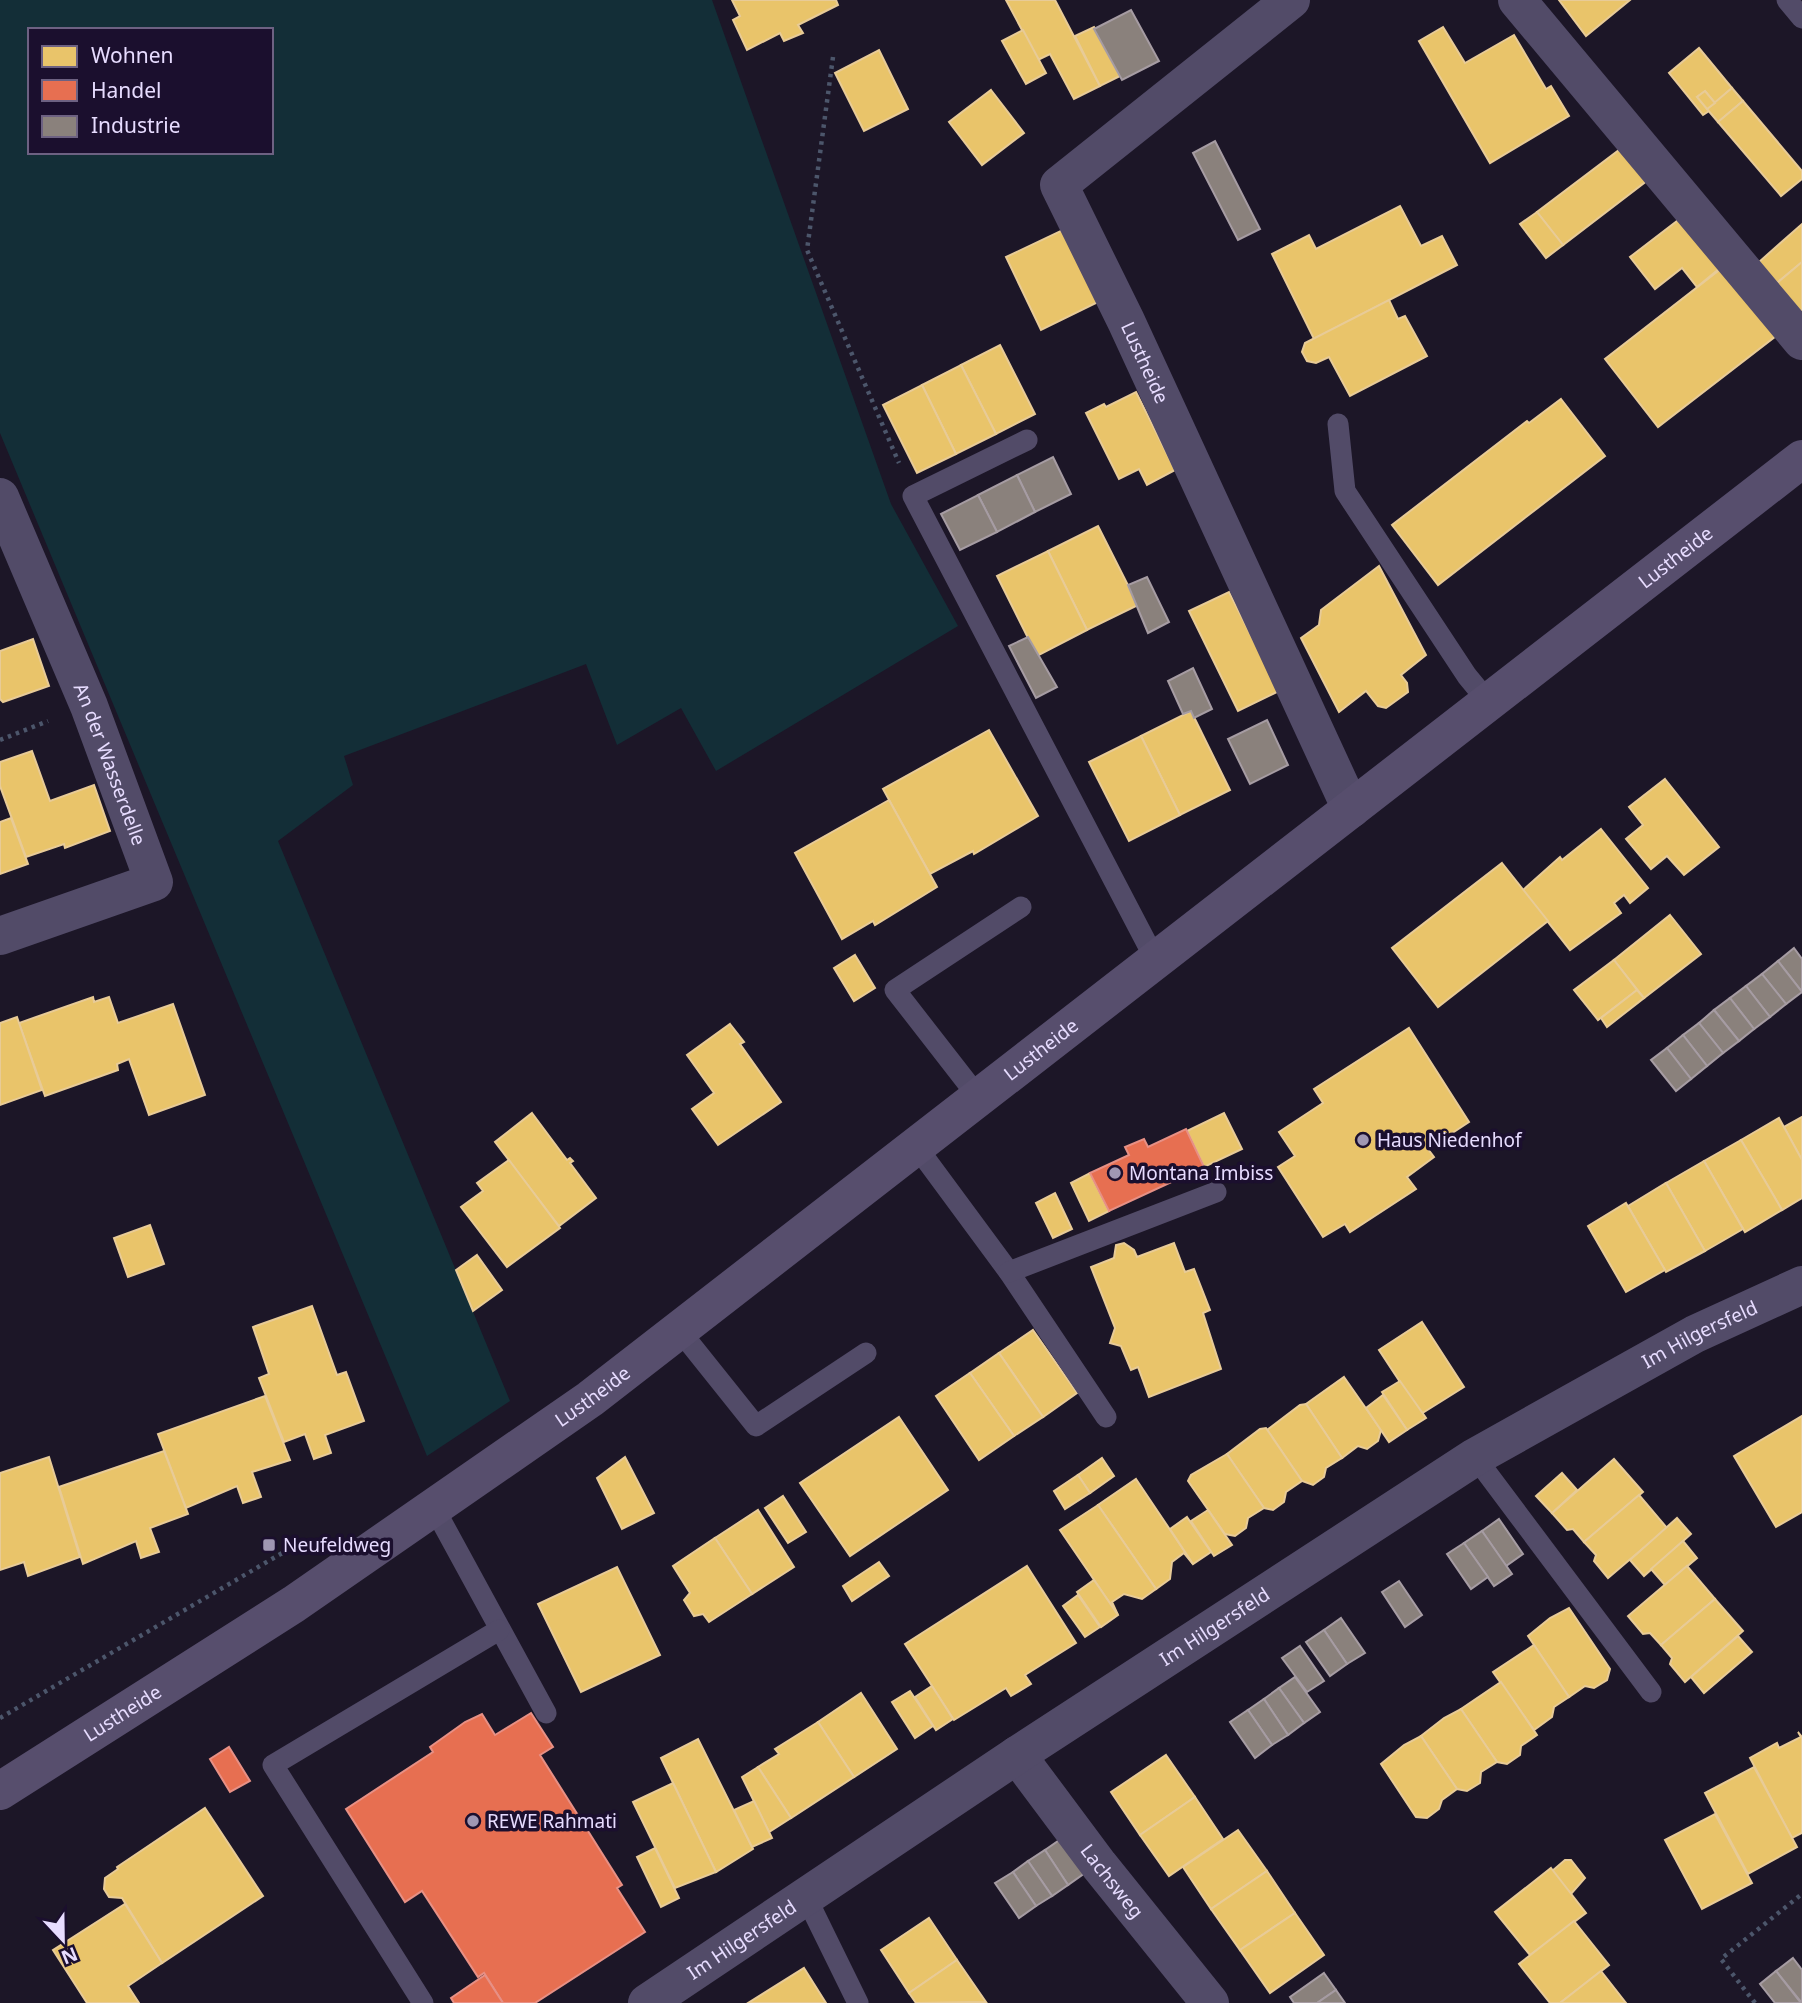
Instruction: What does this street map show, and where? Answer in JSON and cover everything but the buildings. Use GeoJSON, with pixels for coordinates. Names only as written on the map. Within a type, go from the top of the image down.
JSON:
{"type":"FeatureCollection","features":[{"type":"Feature","properties":{"kind":"main road","name":"Lustheide"},"geometry":{"type":"LineString","coordinates":[[0,1791],[294,1604],[590,1399],[1490,704],[1802,459]]}},
{"type":"Feature","properties":{"kind":"street","name":"Lustheide"},"geometry":{"type":"LineString","coordinates":[[1291,0],[1059,185],[1126,321],[1351,810]]}},
{"type":"Feature","properties":{"kind":"street"},"geometry":{"type":"LineString","coordinates":[[1517,0],[1802,341]]}},
{"type":"Feature","properties":{"kind":"street","name":"An der Wasserdelle"},"geometry":{"type":"LineString","coordinates":[[0,497],[89,706],[154,882],[0,936]]}},
{"type":"Feature","properties":{"kind":"street","name":"Im Hilgersfeld"},"geometry":{"type":"LineString","coordinates":[[647,2003],[1017,1755],[1475,1457],[1695,1334],[1802,1285]]}},
{"type":"Feature","properties":{"kind":"street","name":"Lachsweg"},"geometry":{"type":"LineString","coordinates":[[1017,1755],[1099,1865],[1210,2003]]}},
{"type":"Feature","properties":{"kind":"lane"},"geometry":{"type":"LineString","coordinates":[[1787,0],[1802,18]]}},
{"type":"Feature","properties":{"kind":"lane"},"geometry":{"type":"LineString","coordinates":[[1338,424],[1345,491],[1467,676],[1490,704]]}},
{"type":"Feature","properties":{"kind":"lane"},"geometry":{"type":"LineString","coordinates":[[1027,440],[913,496],[1156,961]]}},
{"type":"Feature","properties":{"kind":"lane"},"geometry":{"type":"LineString","coordinates":[[979,1098],[895,990],[1021,907]]}},
{"type":"Feature","properties":{"kind":"lane"},"geometry":{"type":"LineString","coordinates":[[916,1146],[1009,1272],[1106,1417]]}},
{"type":"Feature","properties":{"kind":"lane"},"geometry":{"type":"LineString","coordinates":[[1009,1272],[1216,1192]]}},
{"type":"Feature","properties":{"kind":"lane"},"geometry":{"type":"LineString","coordinates":[[680,1331],[756,1426],[866,1353]]}},
{"type":"Feature","properties":{"kind":"lane"},"geometry":{"type":"LineString","coordinates":[[1475,1457],[1651,1692]]}},
{"type":"Feature","properties":{"kind":"lane"},"geometry":{"type":"LineString","coordinates":[[433,1506],[546,1713]]}},
{"type":"Feature","properties":{"kind":"lane"},"geometry":{"type":"LineString","coordinates":[[423,2003],[273,1765],[499,1630]]}},
{"type":"Feature","properties":{"kind":"lane"},"geometry":{"type":"LineString","coordinates":[[805,1895],[858,2003]]}},
{"type":"Feature","properties":{"kind":"path"},"geometry":{"type":"LineString","coordinates":[[833,57],[807,250],[913,496]]}},
{"type":"Feature","properties":{"kind":"path"},"geometry":{"type":"LineString","coordinates":[[0,740],[89,706]]}},
{"type":"Feature","properties":{"kind":"path"},"geometry":{"type":"LineString","coordinates":[[1755,2003],[1721,1959],[1802,1894]]}},
{"type":"Feature","properties":{"kind":"shaded area"},"geometry":{"type":"Polygon","coordinates":[[[0,0],[712,0],[891,504],[958,626],[716,771],[681,708],[617,745],[586,664],[344,756],[353,785],[278,841],[510,1401],[427,1456],[0,433],[0,0]]]}},
{"type":"Feature","properties":{"kind":"place","name":"Haus Niedenhof"},"geometry":{"type":"Point","coordinates":[1363,1140]}},
{"type":"Feature","properties":{"kind":"place","name":"Montana Imbiss"},"geometry":{"type":"Point","coordinates":[1115,1173]}},
{"type":"Feature","properties":{"kind":"place","name":"Neufeldweg"},"geometry":{"type":"Point","coordinates":[269,1545]}},
{"type":"Feature","properties":{"kind":"place","name":"REWE Rahmati"},"geometry":{"type":"Point","coordinates":[473,1821]}}]}
